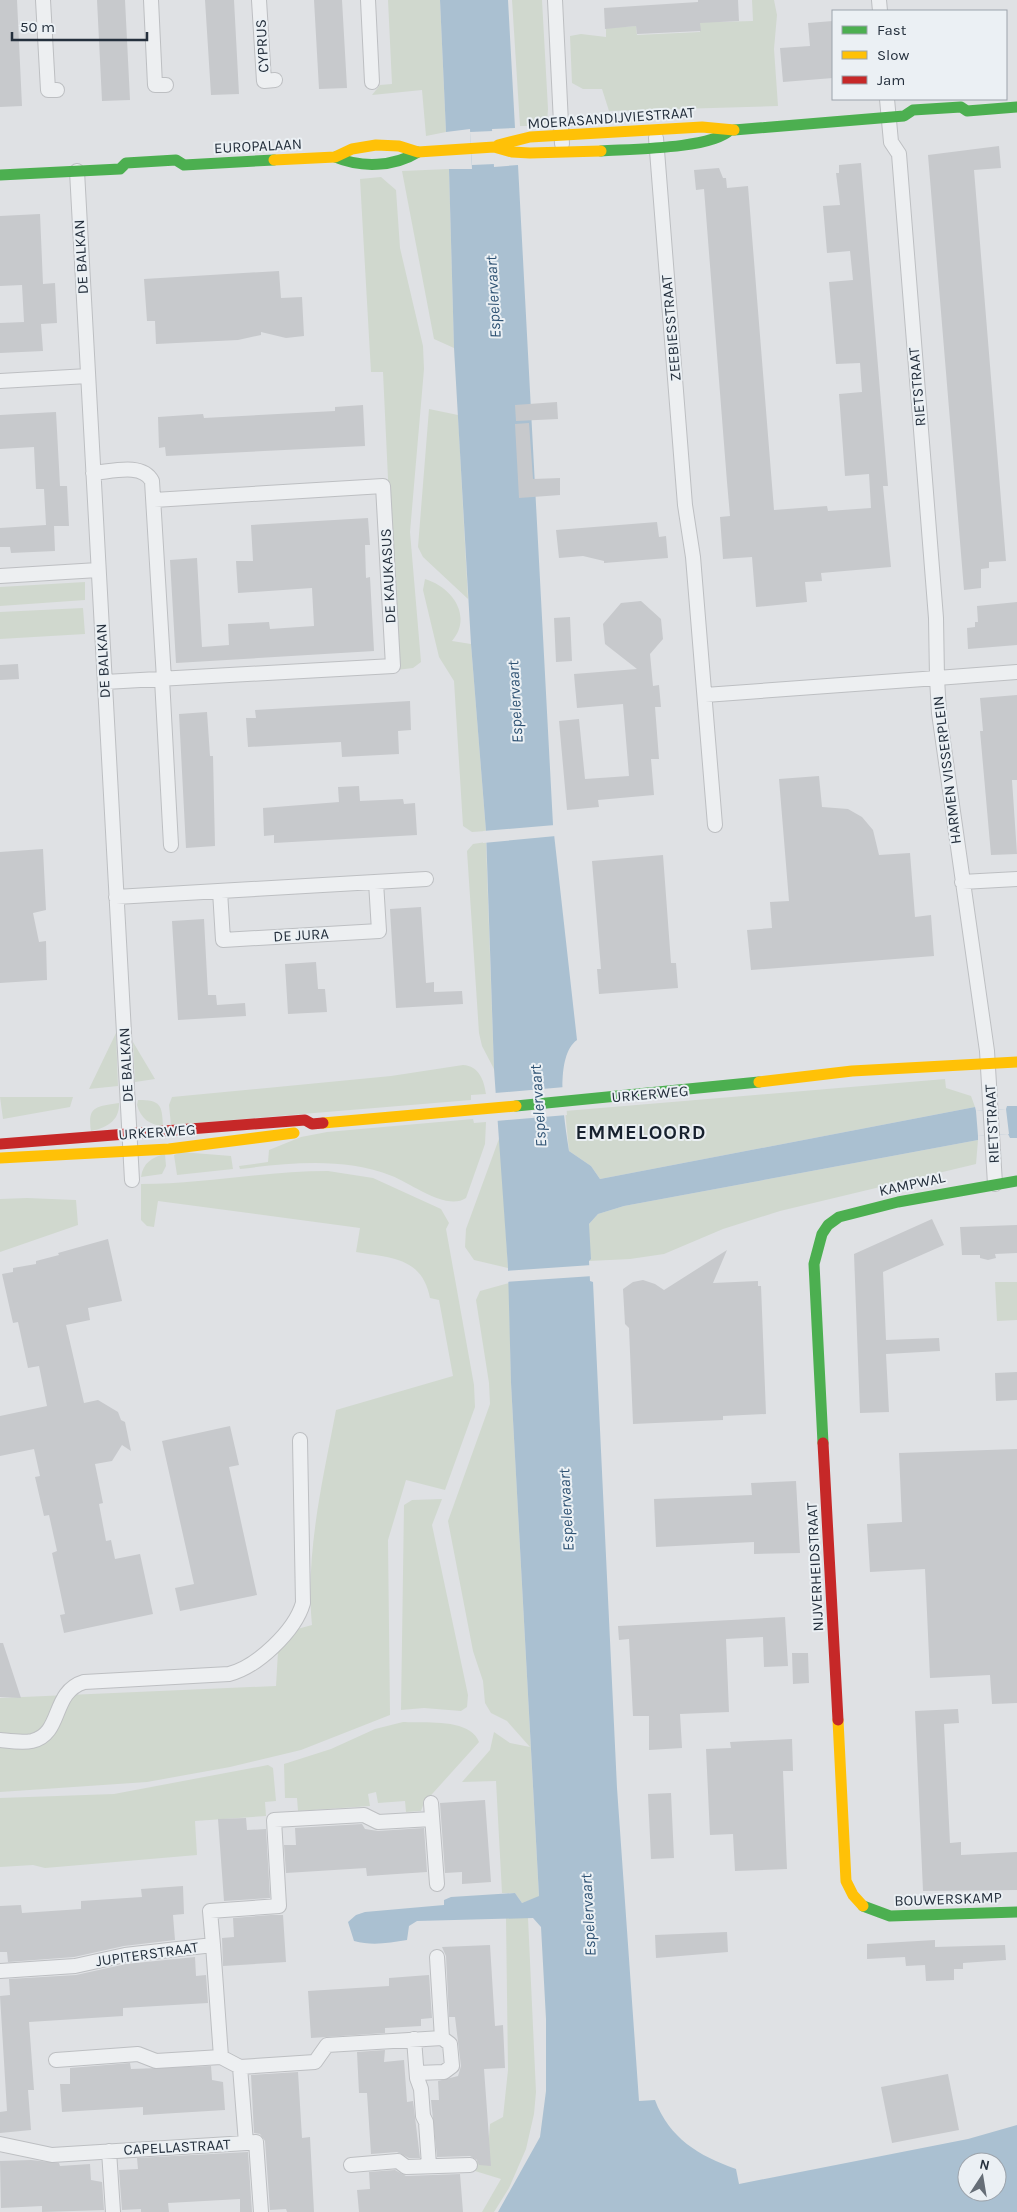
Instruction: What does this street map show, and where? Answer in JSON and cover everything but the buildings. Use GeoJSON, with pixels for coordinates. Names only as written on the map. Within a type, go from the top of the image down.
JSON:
{"type":"FeatureCollection","features":[{"type":"Feature","properties":{"kind":"street"},"geometry":{"type":"LineString","coordinates":[[43,0],[48,90],[57,90]]}},
{"type":"Feature","properties":{"kind":"street"},"geometry":{"type":"LineString","coordinates":[[151,0],[155,86],[166,85]]}},
{"type":"Feature","properties":{"kind":"street","name":"CYPRUS"},"geometry":{"type":"LineString","coordinates":[[259,0],[264,80],[275,80]]}},
{"type":"Feature","properties":{"kind":"street"},"geometry":{"type":"LineString","coordinates":[[368,0],[372,82]]}},
{"type":"Feature","properties":{"kind":"street"},"geometry":{"type":"LineString","coordinates":[[555,0],[562,152]]}},
{"type":"Feature","properties":{"kind":"street","name":"MOERASANDIJVIESTRAAT"},"geometry":{"type":"LineString","coordinates":[[494,147],[530,137],[702,127],[730,130],[888,108],[904,116],[912,110],[961,107],[967,111],[1017,107]]}},
{"type":"Feature","properties":{"kind":"street","name":"RIETSTRAAT"},"geometry":{"type":"LineString","coordinates":[[888,108],[891,142],[898,154],[935,601],[937,678]]}},
{"type":"Feature","properties":{"kind":"street","name":"MOERASANDIJVIESTRAAT"},"geometry":{"type":"LineString","coordinates":[[494,147],[512,152],[562,152],[657,147],[704,142],[723,137],[730,130]]}},
{"type":"Feature","properties":{"kind":"street","name":"ZEEBIESSTRAAT"},"geometry":{"type":"LineString","coordinates":[[656,131],[688,526],[705,695]]}},
{"type":"Feature","properties":{"kind":"street","name":"EUROPALAAN"},"geometry":{"type":"LineString","coordinates":[[0,175],[120,169],[126,173],[178,171],[184,165],[335,156],[349,149],[397,145],[410,147],[418,152]]}},
{"type":"Feature","properties":{"kind":"street","name":"EUROPALAAN"},"geometry":{"type":"LineString","coordinates":[[335,156],[343,162],[366,163],[406,159],[418,152],[494,147]]}},
{"type":"Feature","properties":{"kind":"street","name":"DE BALKAN"},"geometry":{"type":"LineString","coordinates":[[77,171],[131,1151]]}},
{"type":"Feature","properties":{"kind":"street"},"geometry":{"type":"LineString","coordinates":[[0,381],[88,376]]}},
{"type":"Feature","properties":{"kind":"street"},"geometry":{"type":"LineString","coordinates":[[93,473],[135,470],[144,472],[152,481],[171,845]]}},
{"type":"Feature","properties":{"kind":"street","name":"DE KAUKASUS"},"geometry":{"type":"LineString","coordinates":[[105,682],[393,666],[383,486],[154,500]]}},
{"type":"Feature","properties":{"kind":"street"},"geometry":{"type":"LineString","coordinates":[[0,576],[98,570]]}},
{"type":"Feature","properties":{"kind":"street"},"geometry":{"type":"LineString","coordinates":[[937,678],[1017,672]]}},
{"type":"Feature","properties":{"kind":"street","name":"HARMEN VISSERPLEIN"},"geometry":{"type":"LineString","coordinates":[[705,695],[937,678],[939,712],[988,1063]]}},
{"type":"Feature","properties":{"kind":"street"},"geometry":{"type":"LineString","coordinates":[[705,695],[715,825]]}},
{"type":"Feature","properties":{"kind":"street"},"geometry":{"type":"LineString","coordinates":[[116,897],[426,880]]}},
{"type":"Feature","properties":{"kind":"street"},"geometry":{"type":"LineString","coordinates":[[962,882],[1017,880]]}},
{"type":"Feature","properties":{"kind":"street","name":"DE JURA"},"geometry":{"type":"LineString","coordinates":[[220,891],[223,940],[378,931],[376,882]]}},
{"type":"Feature","properties":{"kind":"street","name":"URKERWEG"},"geometry":{"type":"LineString","coordinates":[[0,1144],[305,1120],[312,1124],[705,1089],[852,1071],[1017,1062]]}},
{"type":"Feature","properties":{"kind":"street","name":"RIETSTRAAT"},"geometry":{"type":"LineString","coordinates":[[988,1063],[995,1184]]}},
{"type":"Feature","properties":{"kind":"street","name":"URKERWEG"},"geometry":{"type":"LineString","coordinates":[[0,1158],[169,1149],[257,1139],[306,1131],[312,1124]]}},
{"type":"Feature","properties":{"kind":"street","name":"URKERWEG"},"geometry":{"type":"LineString","coordinates":[[131,1151],[132,1180]]}},
{"type":"Feature","properties":{"kind":"street","name":"KAMPWAL"},"geometry":{"type":"LineString","coordinates":[[822,1234],[833,1221],[846,1215],[898,1202],[1017,1181]]}},
{"type":"Feature","properties":{"kind":"street","name":"NIJVERHEIDSTRAAT"},"geometry":{"type":"LineString","coordinates":[[822,1234],[814,1264],[822,1385],[844,1872],[855,1898]]}},
{"type":"Feature","properties":{"kind":"street"},"geometry":{"type":"LineString","coordinates":[[0,1740],[27,1742],[40,1738],[49,1730],[63,1698],[74,1685],[84,1682],[229,1674],[247,1667],[268,1650],[296,1620],[302,1603],[300,1440]]}},
{"type":"Feature","properties":{"kind":"street"},"geometry":{"type":"LineString","coordinates":[[431,1803],[437,1884]]}},
{"type":"Feature","properties":{"kind":"street","name":"JUPITERSTRAAT"},"geometry":{"type":"LineString","coordinates":[[0,1971],[75,1966],[125,1954],[213,1945],[210,1911],[279,1906],[274,1820],[364,1815],[378,1822],[432,1819]]}},
{"type":"Feature","properties":{"kind":"street","name":"BOUWERSKAMP"},"geometry":{"type":"LineString","coordinates":[[855,1898],[866,1908],[890,1916],[1017,1912]]}},
{"type":"Feature","properties":{"kind":"street"},"geometry":{"type":"LineString","coordinates":[[213,1945],[221,2057]]}},
{"type":"Feature","properties":{"kind":"street"},"geometry":{"type":"LineString","coordinates":[[436,1957],[442,2038]]}},
{"type":"Feature","properties":{"kind":"street"},"geometry":{"type":"LineString","coordinates":[[56,2060],[138,2054],[156,2061],[221,2057],[240,2066],[315,2062],[327,2045],[442,2038],[450,2044],[452,2066],[444,2072],[417,2073]]}},
{"type":"Feature","properties":{"kind":"street"},"geometry":{"type":"LineString","coordinates":[[414,2039],[423,2116],[426,2122],[429,2165]]}},
{"type":"Feature","properties":{"kind":"street"},"geometry":{"type":"LineString","coordinates":[[240,2066],[246,2143],[256,2142],[261,2212]]}},
{"type":"Feature","properties":{"kind":"street","name":"CAPELLASTRAAT"},"geometry":{"type":"LineString","coordinates":[[0,2144],[52,2155],[246,2143]]}},
{"type":"Feature","properties":{"kind":"street","name":"CAPELLASTRAAT"},"geometry":{"type":"LineString","coordinates":[[109,2151],[114,2212]]}},
{"type":"Feature","properties":{"kind":"street"},"geometry":{"type":"LineString","coordinates":[[351,2165],[398,2161],[406,2167],[470,2165]]}},
{"type":"Feature","properties":{"kind":"shaded area"},"geometry":{"type":"Polygon","coordinates":[[[388,0],[440,0],[446,132],[426,136],[422,90],[372,95],[380,85],[392,84],[388,0]]]}},
{"type":"Feature","properties":{"kind":"shaded area"},"geometry":{"type":"Polygon","coordinates":[[[512,0],[542,0],[548,109],[547,122],[541,126],[520,126],[512,0]]]}},
{"type":"Feature","properties":{"kind":"shaded area"},"geometry":{"type":"Polygon","coordinates":[[[752,0],[774,0],[777,15],[774,49],[778,106],[609,111],[602,89],[583,89],[572,83],[570,36],[581,34],[606,37],[606,28],[636,26],[637,35],[700,32],[700,17],[717,22],[753,21],[752,0]]]}},
{"type":"Feature","properties":{"kind":"shaded area"},"geometry":{"type":"Polygon","coordinates":[[[449,169],[454,348],[434,339],[402,171],[449,169]]]}},
{"type":"Feature","properties":{"kind":"shaded area"},"geometry":{"type":"Polygon","coordinates":[[[381,177],[396,190],[400,248],[423,346],[424,369],[410,532],[421,662],[413,668],[397,670],[383,372],[371,372],[360,179],[381,177]]]}},
{"type":"Feature","properties":{"kind":"shaded area"},"geometry":{"type":"Polygon","coordinates":[[[429,409],[458,415],[468,599],[423,557],[418,547],[429,409]]]}},
{"type":"Feature","properties":{"kind":"shaded area"},"geometry":{"type":"Polygon","coordinates":[[[425,579],[444,589],[451,596],[460,613],[458,631],[452,641],[471,644],[486,831],[472,832],[463,826],[454,681],[439,657],[423,590],[425,579]]]}},
{"type":"Feature","properties":{"kind":"shaded area"},"geometry":{"type":"Polygon","coordinates":[[[85,582],[85,600],[0,606],[0,587],[85,582]]]}},
{"type":"Feature","properties":{"kind":"shaded area"},"geometry":{"type":"Polygon","coordinates":[[[83,608],[85,634],[0,639],[0,612],[83,608]]]}},
{"type":"Feature","properties":{"kind":"shaded area"},"geometry":{"type":"Polygon","coordinates":[[[486,842],[494,1069],[482,1046],[479,1033],[467,851],[473,844],[486,842]]]}},
{"type":"Feature","properties":{"kind":"shaded area"},"geometry":{"type":"Polygon","coordinates":[[[116,1033],[118,1086],[89,1089],[116,1033]]]}},
{"type":"Feature","properties":{"kind":"shaded area"},"geometry":{"type":"Polygon","coordinates":[[[133,1042],[155,1079],[135,1082],[133,1042]]]}},
{"type":"Feature","properties":{"kind":"shaded area"},"geometry":{"type":"Polygon","coordinates":[[[463,1065],[477,1071],[484,1084],[486,1094],[471,1095],[471,1100],[171,1125],[169,1105],[172,1097],[391,1076],[463,1065]]]}},
{"type":"Feature","properties":{"kind":"shaded area"},"geometry":{"type":"Polygon","coordinates":[[[945,1079],[946,1088],[971,1096],[975,1107],[600,1179],[591,1166],[569,1151],[565,1111],[945,1079]]]}},
{"type":"Feature","properties":{"kind":"shaded area"},"geometry":{"type":"Polygon","coordinates":[[[0,1097],[73,1097],[70,1107],[3,1119],[0,1097]]]}},
{"type":"Feature","properties":{"kind":"shaded area"},"geometry":{"type":"Polygon","coordinates":[[[138,1100],[151,1101],[159,1105],[163,1126],[150,1123],[144,1118],[137,1105],[138,1100]]]}},
{"type":"Feature","properties":{"kind":"shaded area"},"geometry":{"type":"Polygon","coordinates":[[[119,1103],[117,1115],[111,1123],[91,1131],[91,1116],[95,1109],[119,1103]]]}},
{"type":"Feature","properties":{"kind":"shaded area"},"geometry":{"type":"Polygon","coordinates":[[[473,1119],[474,1123],[486,1122],[485,1144],[466,1198],[458,1201],[440,1199],[392,1176],[355,1166],[317,1163],[240,1169],[239,1166],[268,1162],[269,1150],[301,1137],[327,1132],[473,1119]]]}},
{"type":"Feature","properties":{"kind":"shaded area"},"geometry":{"type":"Polygon","coordinates":[[[500,1136],[508,1268],[474,1260],[465,1247],[466,1229],[500,1136]]]}},
{"type":"Feature","properties":{"kind":"shaded area"},"geometry":{"type":"Polygon","coordinates":[[[978,1140],[976,1164],[780,1211],[723,1229],[664,1254],[630,1259],[589,1261],[589,1224],[598,1214],[624,1206],[978,1140]]]}},
{"type":"Feature","properties":{"kind":"shaded area"},"geometry":{"type":"Polygon","coordinates":[[[181,1152],[231,1156],[233,1169],[177,1175],[174,1155],[181,1152]]]}},
{"type":"Feature","properties":{"kind":"shaded area"},"geometry":{"type":"Polygon","coordinates":[[[165,1154],[166,1166],[162,1174],[141,1177],[149,1161],[165,1154]]]}},
{"type":"Feature","properties":{"kind":"shaded area"},"geometry":{"type":"Polygon","coordinates":[[[328,1171],[373,1178],[441,1209],[449,1223],[446,1229],[474,1385],[475,1407],[445,1490],[406,1480],[388,1540],[390,1715],[301,1750],[230,1767],[147,1782],[0,1792],[0,1698],[276,1686],[279,1634],[312,1625],[311,1571],[316,1517],[336,1410],[453,1376],[439,1300],[430,1298],[426,1284],[420,1274],[412,1267],[393,1258],[356,1252],[360,1228],[158,1201],[154,1227],[147,1226],[141,1220],[141,1184],[328,1171]]]}},
{"type":"Feature","properties":{"kind":"shaded area"},"geometry":{"type":"Polygon","coordinates":[[[0,1199],[76,1200],[78,1225],[0,1252],[0,1199]]]}},
{"type":"Feature","properties":{"kind":"shaded area"},"geometry":{"type":"Polygon","coordinates":[[[995,1282],[1017,1282],[1017,1320],[997,1321],[995,1282]]]}},
{"type":"Feature","properties":{"kind":"shaded area"},"geometry":{"type":"Polygon","coordinates":[[[509,1283],[511,1383],[539,1897],[522,1903],[515,1893],[502,1893],[496,1781],[462,1782],[490,1750],[494,1732],[510,1743],[530,1747],[507,1721],[491,1713],[485,1703],[483,1681],[473,1651],[448,1521],[490,1404],[489,1383],[476,1300],[480,1291],[509,1283]]]}},
{"type":"Feature","properties":{"kind":"shaded area"},"geometry":{"type":"Polygon","coordinates":[[[442,1499],[432,1525],[468,1695],[467,1707],[461,1711],[424,1708],[401,1710],[404,1505],[412,1500],[442,1499]]]}},
{"type":"Feature","properties":{"kind":"shaded area"},"geometry":{"type":"Polygon","coordinates":[[[403,1722],[434,1722],[457,1725],[474,1734],[479,1742],[424,1803],[421,1811],[406,1812],[405,1801],[378,1803],[376,1792],[368,1794],[370,1806],[298,1811],[297,1798],[285,1798],[284,1764],[331,1749],[375,1729],[403,1722]]]}},
{"type":"Feature","properties":{"kind":"shaded area"},"geometry":{"type":"Polygon","coordinates":[[[268,1765],[273,1768],[276,1801],[265,1802],[266,1816],[195,1821],[197,1855],[45,1868],[33,1865],[0,1867],[0,1798],[114,1794],[268,1765]]]}},
{"type":"Feature","properties":{"kind":"shaded area"},"geometry":{"type":"Polygon","coordinates":[[[506,1918],[528,1918],[536,2092],[534,2114],[526,2149],[509,2188],[494,2212],[482,2212],[501,2179],[475,2171],[477,2160],[487,2161],[490,2124],[503,2117],[508,2070],[506,1918]]]}},
{"type":"Feature","properties":{"kind":"water","name":"Espelervaart"},"geometry":{"type":"Polygon","coordinates":[[[440,0],[508,0],[515,128],[492,129],[494,167],[518,165],[553,825],[577,1040],[570,1049],[565,1061],[563,1075],[563,1108],[569,1151],[591,1166],[600,1179],[975,1107],[976,1111],[1006,1109],[1007,1106],[1017,1106],[1017,1138],[1010,1138],[1008,1134],[978,1136],[978,1140],[624,1206],[598,1214],[589,1224],[591,1259],[589,1261],[590,1281],[593,1282],[617,1788],[639,2101],[655,2100],[668,2125],[677,2135],[687,2144],[710,2158],[736,2169],[739,2184],[968,2139],[1017,2125],[1017,2212],[498,2212],[540,2137],[546,2091],[546,2019],[541,1927],[533,1918],[417,1921],[409,1926],[407,1940],[374,1944],[354,1941],[348,1922],[356,1915],[365,1912],[444,1905],[444,1900],[451,1897],[515,1893],[522,1903],[539,1896],[511,1383],[508,1268],[494,1069],[486,831],[471,644],[454,348],[449,169],[472,169],[470,129],[446,132],[440,0]]]}},
{"type":"Feature","properties":{"kind":"pier"},"geometry":{"type":"Polygon","coordinates":[[[493,131],[495,164],[472,165],[470,132],[493,131]]]}},
{"type":"Feature","properties":{"kind":"pier"},"geometry":{"type":"Polygon","coordinates":[[[555,825],[556,836],[483,843],[483,831],[555,825]]]}},
{"type":"Feature","properties":{"kind":"pier"},"geometry":{"type":"Polygon","coordinates":[[[565,1087],[567,1115],[496,1121],[495,1093],[565,1087]]]}},
{"type":"Feature","properties":{"kind":"pier"},"geometry":{"type":"Polygon","coordinates":[[[1006,1109],[1009,1134],[978,1136],[976,1111],[1006,1109]]]}},
{"type":"Feature","properties":{"kind":"pier"},"geometry":{"type":"Polygon","coordinates":[[[592,1265],[593,1276],[506,1282],[506,1271],[592,1265]]]}},
{"type":"Feature","properties":{"kind":"traffic: fast"},"geometry":{"type":"LineString","coordinates":[[734,130],[904,116],[913,110],[961,107],[967,111],[1017,107]]}},
{"type":"Feature","properties":{"kind":"traffic: fast"},"geometry":{"type":"LineString","coordinates":[[601,151],[688,144],[706,141],[730,130]]}},
{"type":"Feature","properties":{"kind":"traffic: fast"},"geometry":{"type":"LineString","coordinates":[[335,157],[356,163],[377,164],[399,161],[418,152]]}},
{"type":"Feature","properties":{"kind":"traffic: fast"},"geometry":{"type":"LineString","coordinates":[[0,175],[120,169],[126,163],[176,160],[184,165],[274,160]]}},
{"type":"Feature","properties":{"kind":"traffic: fast"},"geometry":{"type":"LineString","coordinates":[[516,1106],[759,1082]]}},
{"type":"Feature","properties":{"kind":"traffic: fast"},"geometry":{"type":"LineString","coordinates":[[823,1443],[814,1264],[822,1234],[828,1225],[839,1217],[898,1202],[1017,1181]]}},
{"type":"Feature","properties":{"kind":"traffic: fast"},"geometry":{"type":"LineString","coordinates":[[863,1906],[890,1916],[1017,1912]]}},
{"type":"Feature","properties":{"kind":"traffic: slow"},"geometry":{"type":"LineString","coordinates":[[498,145],[530,137],[702,127],[734,130]]}},
{"type":"Feature","properties":{"kind":"traffic: slow"},"geometry":{"type":"LineString","coordinates":[[274,160],[335,157],[352,149],[376,145],[399,146],[418,152],[494,147],[512,152],[530,153],[601,151]]}},
{"type":"Feature","properties":{"kind":"traffic: slow"},"geometry":{"type":"LineString","coordinates":[[759,1082],[852,1071],[1017,1062]]}},
{"type":"Feature","properties":{"kind":"traffic: slow"},"geometry":{"type":"LineString","coordinates":[[323,1123],[516,1106]]}},
{"type":"Feature","properties":{"kind":"traffic: slow"},"geometry":{"type":"LineString","coordinates":[[0,1158],[169,1149],[294,1133]]}},
{"type":"Feature","properties":{"kind":"traffic: slow"},"geometry":{"type":"LineString","coordinates":[[838,1720],[846,1881],[853,1895],[863,1906]]}},
{"type":"Feature","properties":{"kind":"traffic: jam"},"geometry":{"type":"LineString","coordinates":[[0,1144],[305,1120],[312,1124],[323,1123]]}},
{"type":"Feature","properties":{"kind":"traffic: jam"},"geometry":{"type":"LineString","coordinates":[[823,1443],[838,1720]]}},
{"type":"Feature","properties":{"kind":"district","name":"EMMELOORD"},"geometry":{"type":"Point","coordinates":[641,1132]}}]}
